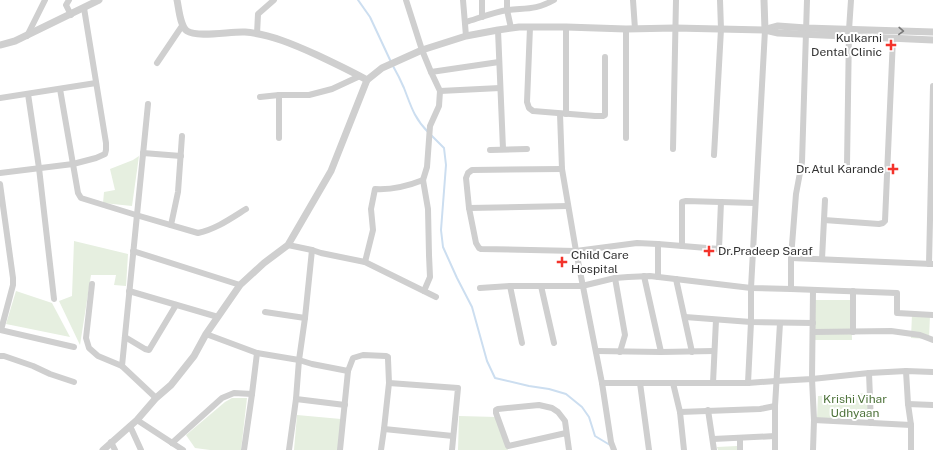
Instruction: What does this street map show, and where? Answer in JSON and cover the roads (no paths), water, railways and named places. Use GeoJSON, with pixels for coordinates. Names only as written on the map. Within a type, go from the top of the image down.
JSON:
{"type":"FeatureCollection","features":[{"type":"Feature","properties":{"kind":"street"},"geometry":{"type":"LineString","coordinates":[[27,36],[45,0]]}},
{"type":"Feature","properties":{"kind":"street"},"geometry":{"type":"LineString","coordinates":[[69,0],[66,5],[71,15]]}},
{"type":"Feature","properties":{"kind":"street"},"geometry":{"type":"LineString","coordinates":[[0,45],[27,36],[99,0]]}},
{"type":"Feature","properties":{"kind":"street"},"geometry":{"type":"LineString","coordinates":[[177,0],[182,26],[189,33],[219,34],[239,32],[257,34],[291,43],[367,80]]}},
{"type":"Feature","properties":{"kind":"street"},"geometry":{"type":"LineString","coordinates":[[257,34],[258,14],[274,0]]}},
{"type":"Feature","properties":{"kind":"street"},"geometry":{"type":"LineString","coordinates":[[406,0],[422,50],[440,91],[439,106],[430,126],[427,167],[423,180],[428,209],[430,277],[424,291]]}},
{"type":"Feature","properties":{"kind":"street"},"geometry":{"type":"LineString","coordinates":[[463,0],[466,36]]}},
{"type":"Feature","properties":{"kind":"street"},"geometry":{"type":"LineString","coordinates":[[482,0],[482,17]]}},
{"type":"Feature","properties":{"kind":"street"},"geometry":{"type":"LineString","coordinates":[[507,0],[510,28]]}},
{"type":"Feature","properties":{"kind":"street"},"geometry":{"type":"LineString","coordinates":[[466,22],[507,10],[533,8],[554,0]]}},
{"type":"Feature","properties":{"kind":"street"},"geometry":{"type":"LineString","coordinates":[[634,0],[635,29]]}},
{"type":"Feature","properties":{"kind":"street"},"geometry":{"type":"LineString","coordinates":[[673,149],[676,0]]}},
{"type":"Feature","properties":{"kind":"street"},"geometry":{"type":"LineString","coordinates":[[714,155],[721,29],[720,0]]}},
{"type":"Feature","properties":{"kind":"street"},"geometry":{"type":"LineString","coordinates":[[748,383],[752,253],[765,30],[764,0]]}},
{"type":"Feature","properties":{"kind":"street"},"geometry":{"type":"LineString","coordinates":[[791,289],[791,258],[796,194],[802,162],[807,0]]}},
{"type":"Feature","properties":{"kind":"street"},"geometry":{"type":"LineString","coordinates":[[846,165],[851,0]]}},
{"type":"Feature","properties":{"kind":"street"},"geometry":{"type":"LineString","coordinates":[[0,173],[73,164],[105,154],[106,150],[84,8]]}},
{"type":"Feature","properties":{"kind":"street"},"geometry":{"type":"LineString","coordinates":[[157,62],[182,26]]}},
{"type":"Feature","properties":{"kind":"street"},"geometry":{"type":"LineString","coordinates":[[530,27],[527,102],[529,108],[533,111],[563,114],[605,115],[605,57]]}},
{"type":"Feature","properties":{"kind":"street"},"geometry":{"type":"LineString","coordinates":[[566,27],[562,169],[582,286],[602,383],[611,442],[614,450]]}},
{"type":"Feature","properties":{"kind":"street"},"geometry":{"type":"LineString","coordinates":[[103,450],[137,420],[156,398],[171,385],[194,356],[206,334],[240,285],[264,263],[288,245],[331,171],[367,80],[382,68],[422,50],[466,36],[510,28],[675,28],[765,30],[778,33],[806,31],[849,33],[933,32]]}},
{"type":"Feature","properties":{"kind":"street"},"geometry":{"type":"LineString","coordinates":[[626,29],[626,138]]}},
{"type":"Feature","properties":{"kind":"street"},"geometry":{"type":"LineString","coordinates":[[498,30],[503,149]]}},
{"type":"Feature","properties":{"kind":"street"},"geometry":{"type":"LineString","coordinates":[[849,33],[893,38],[933,40]]}},
{"type":"Feature","properties":{"kind":"street"},"geometry":{"type":"LineString","coordinates":[[824,220],[879,224],[885,221],[893,38]]}},
{"type":"Feature","properties":{"kind":"street"},"geometry":{"type":"LineString","coordinates":[[431,72],[499,62]]}},
{"type":"Feature","properties":{"kind":"street"},"geometry":{"type":"LineString","coordinates":[[260,97],[309,95],[332,89],[360,76]]}},
{"type":"Feature","properties":{"kind":"street"},"geometry":{"type":"LineString","coordinates":[[0,98],[96,83]]}},
{"type":"Feature","properties":{"kind":"street"},"geometry":{"type":"LineString","coordinates":[[791,258],[931,264],[933,86]]}},
{"type":"Feature","properties":{"kind":"street"},"geometry":{"type":"LineString","coordinates":[[440,91],[500,88]]}},
{"type":"Feature","properties":{"kind":"street"},"geometry":{"type":"LineString","coordinates":[[60,89],[78,193],[81,198],[198,233],[217,227],[246,209]]}},
{"type":"Feature","properties":{"kind":"street"},"geometry":{"type":"LineString","coordinates":[[28,94],[39,168],[54,299]]}},
{"type":"Feature","properties":{"kind":"street"},"geometry":{"type":"LineString","coordinates":[[279,96],[279,138]]}},
{"type":"Feature","properties":{"kind":"street"},"geometry":{"type":"LineString","coordinates":[[122,366],[148,104]]}},
{"type":"Feature","properties":{"kind":"street"},"geometry":{"type":"LineString","coordinates":[[171,225],[178,192],[182,136]]}},
{"type":"Feature","properties":{"kind":"street"},"geometry":{"type":"LineString","coordinates":[[490,150],[527,149]]}},
{"type":"Feature","properties":{"kind":"street"},"geometry":{"type":"LineString","coordinates":[[143,153],[180,156]]}},
{"type":"Feature","properties":{"kind":"street"},"geometry":{"type":"LineString","coordinates":[[562,169],[472,170],[468,173],[466,178],[469,208],[476,243],[479,248],[576,251],[638,243],[752,253]]}},
{"type":"Feature","properties":{"kind":"street"},"geometry":{"type":"LineString","coordinates":[[366,262],[373,230],[371,209],[376,189],[410,185],[423,180]]}},
{"type":"Feature","properties":{"kind":"street"},"geometry":{"type":"LineString","coordinates":[[0,184],[13,278],[13,285],[0,330],[74,347]]}},
{"type":"Feature","properties":{"kind":"street"},"geometry":{"type":"LineString","coordinates":[[822,259],[825,200]]}},
{"type":"Feature","properties":{"kind":"street"},"geometry":{"type":"LineString","coordinates":[[682,246],[682,202],[755,203]]}},
{"type":"Feature","properties":{"kind":"street"},"geometry":{"type":"LineString","coordinates":[[719,249],[721,202]]}},
{"type":"Feature","properties":{"kind":"street"},"geometry":{"type":"LineString","coordinates":[[469,208],[568,206]]}},
{"type":"Feature","properties":{"kind":"street"},"geometry":{"type":"LineString","coordinates":[[658,244],[658,277]]}},
{"type":"Feature","properties":{"kind":"street"},"geometry":{"type":"LineString","coordinates":[[288,245],[366,262],[436,297]]}},
{"type":"Feature","properties":{"kind":"street"},"geometry":{"type":"LineString","coordinates":[[289,450],[312,250]]}},
{"type":"Feature","properties":{"kind":"street"},"geometry":{"type":"LineString","coordinates":[[133,251],[240,285]]}},
{"type":"Feature","properties":{"kind":"street"},"geometry":{"type":"LineString","coordinates":[[644,276],[661,352]]}},
{"type":"Feature","properties":{"kind":"street"},"geometry":{"type":"LineString","coordinates":[[480,288],[510,286],[582,286],[615,278],[644,276],[751,288],[897,293],[897,313],[933,314]]}},
{"type":"Feature","properties":{"kind":"street"},"geometry":{"type":"LineString","coordinates":[[615,278],[625,336],[620,352]]}},
{"type":"Feature","properties":{"kind":"street"},"geometry":{"type":"LineString","coordinates":[[676,279],[692,352]]}},
{"type":"Feature","properties":{"kind":"street"},"geometry":{"type":"LineString","coordinates":[[92,284],[86,338],[89,348],[98,356],[122,366],[156,398]]}},
{"type":"Feature","properties":{"kind":"street"},"geometry":{"type":"LineString","coordinates":[[510,286],[522,343]]}},
{"type":"Feature","properties":{"kind":"street"},"geometry":{"type":"LineString","coordinates":[[541,286],[554,343]]}},
{"type":"Feature","properties":{"kind":"street"},"geometry":{"type":"LineString","coordinates":[[813,290],[813,450]]}},
{"type":"Feature","properties":{"kind":"street"},"geometry":{"type":"LineString","coordinates":[[129,291],[218,317]]}},
{"type":"Feature","properties":{"kind":"street"},"geometry":{"type":"LineString","coordinates":[[853,291],[853,332]]}},
{"type":"Feature","properties":{"kind":"street"},"geometry":{"type":"LineString","coordinates":[[125,337],[145,350],[149,350],[176,305]]}},
{"type":"Feature","properties":{"kind":"street"},"geometry":{"type":"LineString","coordinates":[[265,312],[305,318]]}},
{"type":"Feature","properties":{"kind":"street"},"geometry":{"type":"LineString","coordinates":[[684,318],[751,322],[813,323]]}},
{"type":"Feature","properties":{"kind":"street"},"geometry":{"type":"LineString","coordinates":[[714,383],[716,320]]}},
{"type":"Feature","properties":{"kind":"street"},"geometry":{"type":"LineString","coordinates":[[775,450],[775,406],[780,323]]}},
{"type":"Feature","properties":{"kind":"street"},"geometry":{"type":"LineString","coordinates":[[813,332],[891,332],[920,335],[933,340]]}},
{"type":"Feature","properties":{"kind":"street"},"geometry":{"type":"LineString","coordinates":[[206,334],[257,353],[299,360],[348,371]]}},
{"type":"Feature","properties":{"kind":"street"},"geometry":{"type":"LineString","coordinates":[[596,351],[714,351]]}},
{"type":"Feature","properties":{"kind":"street"},"geometry":{"type":"LineString","coordinates":[[244,450],[257,353]]}},
{"type":"Feature","properties":{"kind":"street"},"geometry":{"type":"LineString","coordinates":[[340,450],[348,371],[353,358],[363,355],[388,357],[389,383],[380,450]]}},
{"type":"Feature","properties":{"kind":"street"},"geometry":{"type":"LineString","coordinates":[[0,356],[33,366],[50,374],[74,382]]}},
{"type":"Feature","properties":{"kind":"street"},"geometry":{"type":"LineString","coordinates":[[602,383],[748,383],[812,379],[868,373],[906,371],[933,372]]}},
{"type":"Feature","properties":{"kind":"street"},"geometry":{"type":"LineString","coordinates":[[906,371],[911,426],[911,450]]}},
{"type":"Feature","properties":{"kind":"street"},"geometry":{"type":"LineString","coordinates":[[868,373],[871,423]]}},
{"type":"Feature","properties":{"kind":"street"},"geometry":{"type":"LineString","coordinates":[[389,383],[458,388],[452,450]]}},
{"type":"Feature","properties":{"kind":"street"},"geometry":{"type":"LineString","coordinates":[[640,383],[649,450]]}},
{"type":"Feature","properties":{"kind":"street"},"geometry":{"type":"LineString","coordinates":[[673,383],[680,412],[684,450]]}},
{"type":"Feature","properties":{"kind":"street"},"geometry":{"type":"LineString","coordinates":[[172,443],[222,398],[234,393],[252,394]]}},
{"type":"Feature","properties":{"kind":"street"},"geometry":{"type":"LineString","coordinates":[[296,399],[345,405]]}},
{"type":"Feature","properties":{"kind":"street"},"geometry":{"type":"LineString","coordinates":[[908,404],[933,405]]}},
{"type":"Feature","properties":{"kind":"street"},"geometry":{"type":"LineString","coordinates":[[566,433],[508,448],[496,410],[540,405],[552,408],[565,420],[569,450]]}},
{"type":"Feature","properties":{"kind":"street"},"geometry":{"type":"LineString","coordinates":[[680,412],[760,409],[775,406]]}},
{"type":"Feature","properties":{"kind":"street"},"geometry":{"type":"LineString","coordinates":[[708,410],[714,450]]}},
{"type":"Feature","properties":{"kind":"street"},"geometry":{"type":"LineString","coordinates":[[137,420],[183,450]]}},
{"type":"Feature","properties":{"kind":"street"},"geometry":{"type":"LineString","coordinates":[[814,420],[911,426]]}},
{"type":"Feature","properties":{"kind":"street"},"geometry":{"type":"LineString","coordinates":[[130,426],[141,450]]}},
{"type":"Feature","properties":{"kind":"street"},"geometry":{"type":"LineString","coordinates":[[384,429],[453,436]]}},
{"type":"Feature","properties":{"kind":"street"},"geometry":{"type":"LineString","coordinates":[[713,438],[775,436]]}},
{"type":"Feature","properties":{"kind":"street"},"geometry":{"type":"LineString","coordinates":[[740,438],[740,450]]}},
{"type":"Feature","properties":{"kind":"street"},"geometry":{"type":"LineString","coordinates":[[111,442],[115,450]]}},
{"type":"Feature","properties":{"kind":"waterway"},"geometry":{"type":"LineString","coordinates":[[358,0],[370,17],[391,62]]}},
{"type":"Feature","properties":{"kind":"waterway"},"geometry":{"type":"LineString","coordinates":[[393,66],[403,85],[416,117],[428,132]]}},
{"type":"Feature","properties":{"kind":"waterway"},"geometry":{"type":"LineString","coordinates":[[431,135],[444,148],[446,165],[441,230],[443,247],[472,307],[487,361],[495,378],[566,394],[582,407],[589,417],[595,436],[610,445]]}},
{"type":"Feature","properties":{"kind":"place","name":"Kulkarni Dental Clinic"},"geometry":{"type":"Point","coordinates":[891,45]}},
{"type":"Feature","properties":{"kind":"place","name":"Dr.Atul Karande"},"geometry":{"type":"Point","coordinates":[893,169]}},
{"type":"Feature","properties":{"kind":"place","name":"Dr.Pradeep Saraf"},"geometry":{"type":"Point","coordinates":[709,251]}},
{"type":"Feature","properties":{"kind":"place","name":"Child Care Hospital"},"geometry":{"type":"Point","coordinates":[562,262]}},
{"type":"Feature","properties":{"kind":"park label","name":"Krishi Vihar Udhyaan"},"geometry":{"type":"Point","coordinates":[855,406]}}]}
